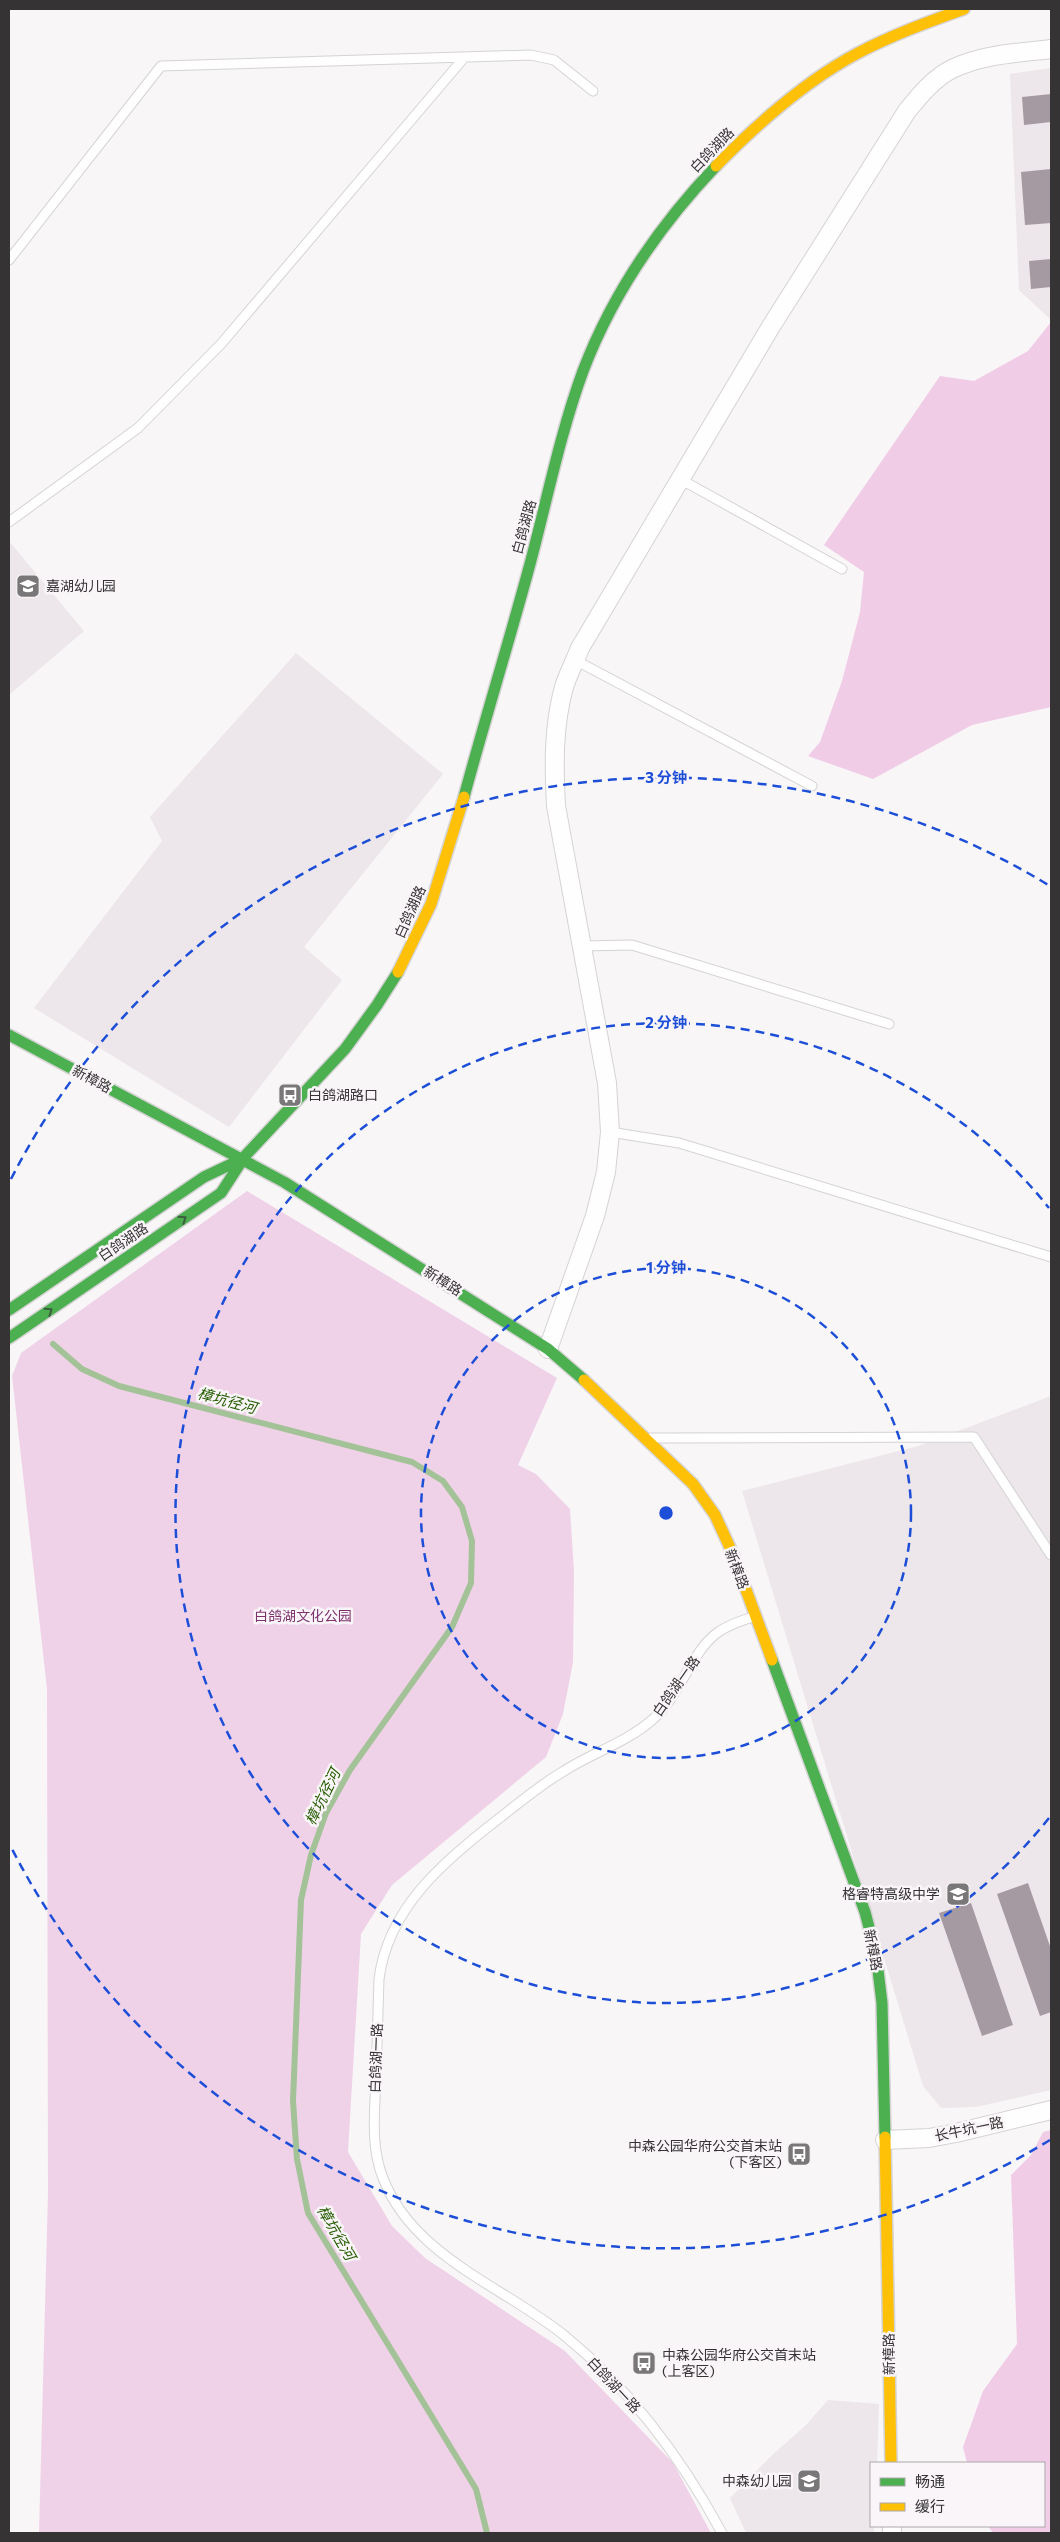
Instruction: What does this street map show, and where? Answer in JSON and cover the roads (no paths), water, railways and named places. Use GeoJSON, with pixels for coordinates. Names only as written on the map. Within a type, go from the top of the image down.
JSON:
{"type":"FeatureCollection","features":[{"type":"Feature","properties":{"kind":"street","name":"白鸽湖路"},"geometry":{"type":"LineString","coordinates":[[10,1338],[221,1193],[242,1159],[343,1051],[401,967],[423,924],[440,879],[518,608],[576,388],[594,344],[645,254],[678,208],[760,123],[856,54],[917,25],[964,9]]}},
{"type":"Feature","properties":{"kind":"street"},"geometry":{"type":"LineString","coordinates":[[548,1349],[595,1216],[606,1172],[610,1132],[607,1082],[556,806],[554,763],[556,723],[564,686],[575,660],[680,479],[776,320],[907,111],[927,87],[952,69],[980,59],[1051,49]]}},
{"type":"Feature","properties":{"kind":"street","name":"新樟路"},"geometry":{"type":"LineString","coordinates":[[9,1035],[293,1187],[548,1349],[576,1372],[693,1484],[714,1515],[732,1552],[865,1912],[876,1954],[882,2004],[891,2462]]}},
{"type":"Feature","properties":{"kind":"street","name":"白鸽湖路"},"geometry":{"type":"LineString","coordinates":[[9,1310],[204,1177],[242,1159]]}},
{"type":"Feature","properties":{"kind":"street","name":"长牛坑一路"},"geometry":{"type":"LineString","coordinates":[[885,2140],[929,2138],[956,2134],[1051,2110]]}},
{"type":"Feature","properties":{"kind":"lane"},"geometry":{"type":"LineString","coordinates":[[9,260],[160,66],[531,56],[554,60],[593,91]]}},
{"type":"Feature","properties":{"kind":"lane"},"geometry":{"type":"LineString","coordinates":[[9,522],[138,428],[214,352],[463,59]]}},
{"type":"Feature","properties":{"kind":"lane"},"geometry":{"type":"LineString","coordinates":[[680,479],[842,569]]}},
{"type":"Feature","properties":{"kind":"lane"},"geometry":{"type":"LineString","coordinates":[[575,660],[812,786]]}},
{"type":"Feature","properties":{"kind":"lane"},"geometry":{"type":"LineString","coordinates":[[582,946],[632,945],[889,1024]]}},
{"type":"Feature","properties":{"kind":"lane"},"geometry":{"type":"LineString","coordinates":[[610,1132],[679,1143],[1051,1258]]}},
{"type":"Feature","properties":{"kind":"lane"},"geometry":{"type":"LineString","coordinates":[[646,1438],[974,1437],[1051,1554]]}},
{"type":"Feature","properties":{"kind":"lane","name":"白鸽湖一路"},"geometry":{"type":"LineString","coordinates":[[722,2533],[691,2477],[660,2435],[594,2363],[566,2337],[539,2317],[454,2262],[428,2241],[407,2219],[392,2198],[382,2177],[374,2131],[379,1988],[382,1958],[390,1938],[415,1896],[444,1862],[538,1788],[586,1758],[636,1732],[653,1720],[668,1704],[703,1648],[716,1634],[732,1624],[755,1616]]}},
{"type":"Feature","properties":{"kind":"waterway","name":"樟坑径河"},"geometry":{"type":"LineString","coordinates":[[53,1344],[82,1369],[119,1386],[412,1462],[443,1481],[462,1507],[472,1541],[471,1583],[452,1627],[350,1770],[326,1813],[311,1855],[301,1900],[293,2101],[297,2159],[308,2213],[476,2489],[487,2533]]}},
{"type":"Feature","properties":{"kind":"place","name":"嘉湖幼儿园"},"geometry":{"type":"Point","coordinates":[28,586]}},
{"type":"Feature","properties":{"kind":"place","name":"白鸽湖路口"},"geometry":{"type":"Point","coordinates":[290,1095]}},
{"type":"Feature","properties":{"kind":"place","name":"格睿特高级中学"},"geometry":{"type":"Point","coordinates":[958,1894]}},
{"type":"Feature","properties":{"kind":"place","name":"中森公园华府公交首末站 (下客区)"},"geometry":{"type":"Point","coordinates":[799,2154]}},
{"type":"Feature","properties":{"kind":"place","name":"中森公园华府公交首末站 (上客区)"},"geometry":{"type":"Point","coordinates":[644,2363]}},
{"type":"Feature","properties":{"kind":"place","name":"中森幼儿园"},"geometry":{"type":"Point","coordinates":[809,2481]}},
{"type":"Feature","properties":{"kind":"park label","name":"白鸽湖文化公园"},"geometry":{"type":"Point","coordinates":[303,1616]}}]}
